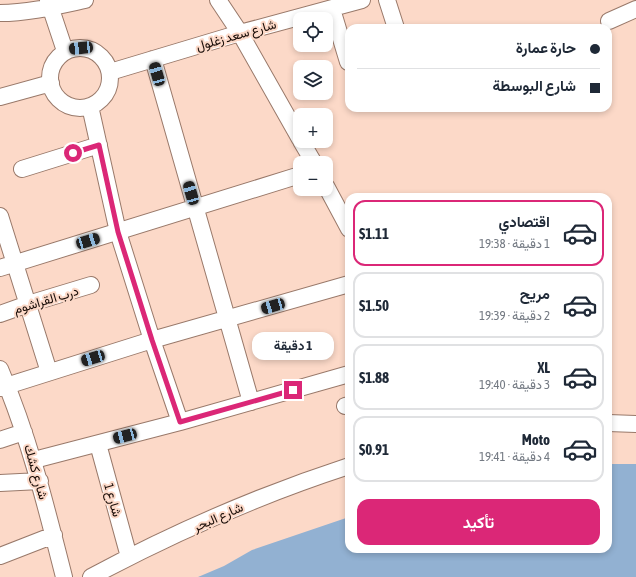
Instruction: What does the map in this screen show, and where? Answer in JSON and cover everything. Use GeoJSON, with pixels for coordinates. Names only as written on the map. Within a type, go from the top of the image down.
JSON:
{"type":"FeatureCollection","features":[{"type":"Feature","properties":{"kind":"street"},"geometry":{"type":"LineString","coordinates":[[0,13],[13,13],[50,4],[84,0]]}},
{"type":"Feature","properties":{"kind":"street"},"geometry":{"type":"LineString","coordinates":[[218,0],[240,33],[293,126]]}},
{"type":"Feature","properties":{"kind":"street","name":"شارع سعد زغلول"},"geometry":{"type":"LineString","coordinates":[[110,72],[240,33],[362,0]]}},
{"type":"Feature","properties":{"kind":"street"},"geometry":{"type":"LineString","coordinates":[[387,0],[395,24]]}},
{"type":"Feature","properties":{"kind":"street"},"geometry":{"type":"LineString","coordinates":[[50,4],[65,51]]}},
{"type":"Feature","properties":{"kind":"street"},"geometry":{"type":"LineString","coordinates":[[332,9],[345,52]]}},
{"type":"Feature","properties":{"kind":"street"},"geometry":{"type":"LineString","coordinates":[[609,21],[636,9]]}},
{"type":"Feature","properties":{"kind":"street"},"geometry":{"type":"LineString","coordinates":[[73,48],[89,49],[96,52],[103,58],[110,72],[108,89],[104,96],[98,102],[82,108],[65,104],[58,98],[51,83],[52,68],[59,56],[65,51],[73,48]]}},
{"type":"Feature","properties":{"kind":"street"},"geometry":{"type":"LineString","coordinates":[[153,59],[251,402]]}},
{"type":"Feature","properties":{"kind":"street"},"geometry":{"type":"LineString","coordinates":[[0,97],[51,83]]}},
{"type":"Feature","properties":{"kind":"street"},"geometry":{"type":"LineString","coordinates":[[90,106],[118,232],[180,422]]}},
{"type":"Feature","properties":{"kind":"street"},"geometry":{"type":"LineString","coordinates":[[22,169],[99,145]]}},
{"type":"Feature","properties":{"kind":"street"},"geometry":{"type":"LineString","coordinates":[[0,268],[293,177]]}},
{"type":"Feature","properties":{"kind":"street"},"geometry":{"type":"LineString","coordinates":[[331,196],[345,222]]}},
{"type":"Feature","properties":{"kind":"street"},"geometry":{"type":"LineString","coordinates":[[0,216],[49,372]]}},
{"type":"Feature","properties":{"kind":"street","name":"درب القراشوم"},"geometry":{"type":"LineString","coordinates":[[0,314],[91,285]]}},
{"type":"Feature","properties":{"kind":"street"},"geometry":{"type":"LineString","coordinates":[[3,386],[152,340],[345,285]]}},
{"type":"Feature","properties":{"kind":"street","name":"شارع كشك"},"geometry":{"type":"LineString","coordinates":[[0,369],[3,386],[24,432],[34,460],[64,577]]}},
{"type":"Feature","properties":{"kind":"street"},"geometry":{"type":"LineString","coordinates":[[34,460],[180,422],[345,375]]}},
{"type":"Feature","properties":{"kind":"street"},"geometry":{"type":"LineString","coordinates":[[612,422],[636,424]]}},
{"type":"Feature","properties":{"kind":"street"},"geometry":{"type":"LineString","coordinates":[[0,440],[24,432]]}},
{"type":"Feature","properties":{"kind":"street","name":"شارع 1"},"geometry":{"type":"LineString","coordinates":[[98,444],[129,557]]}},
{"type":"Feature","properties":{"kind":"street","name":"شارع البحر"},"geometry":{"type":"LineString","coordinates":[[91,577],[129,557],[240,506],[345,467]]}},
{"type":"Feature","properties":{"kind":"street"},"geometry":{"type":"LineString","coordinates":[[0,483],[40,481]]}},
{"type":"Feature","properties":{"kind":"street"},"geometry":{"type":"LineString","coordinates":[[0,556],[54,535]]}},
{"type":"Feature","properties":{"kind":"water"},"geometry":{"type":"Polygon","coordinates":[[[612,464],[636,464],[636,577],[198,577],[224,566],[252,550],[345,518],[345,553],[612,553],[612,464]]]}},
{"type":"Feature","properties":{"kind":"route"},"geometry":{"type":"LineString","coordinates":[[73,153],[99,145],[118,232],[180,422],[293,390]]}}]}
